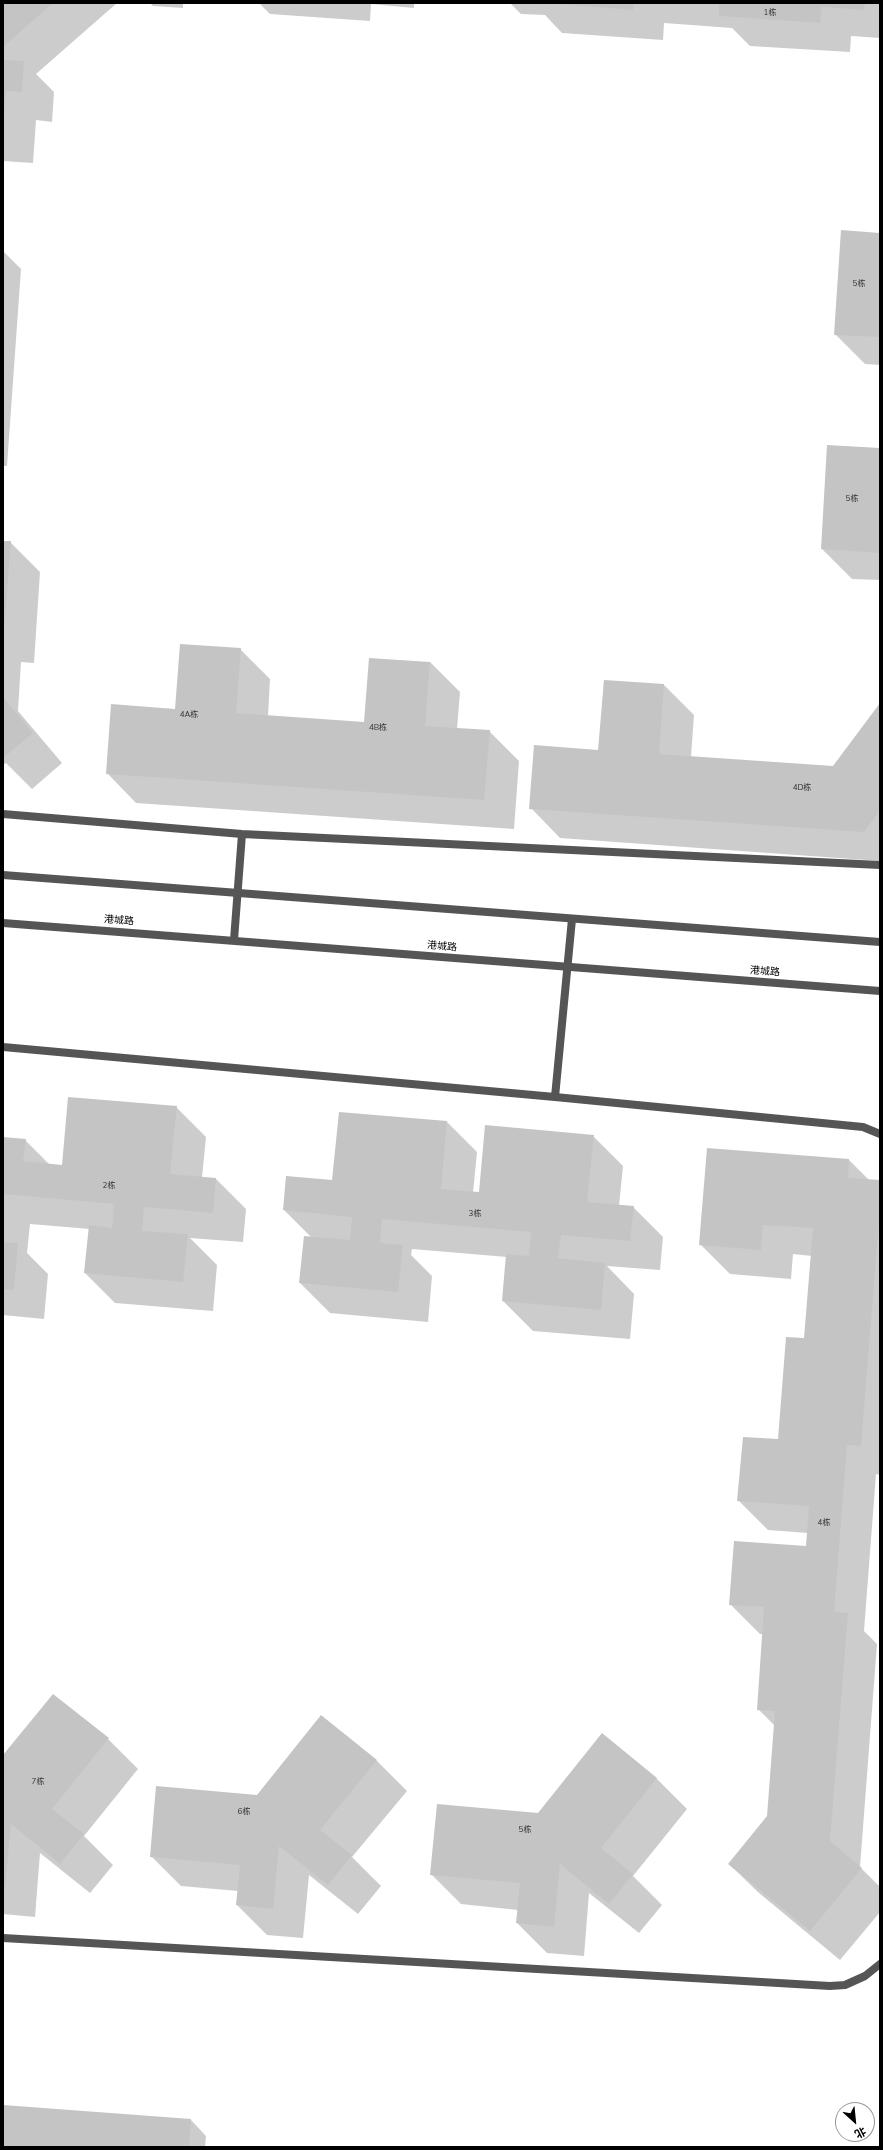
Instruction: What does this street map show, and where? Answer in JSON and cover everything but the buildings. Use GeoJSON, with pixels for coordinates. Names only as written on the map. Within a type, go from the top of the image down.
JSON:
{"type":"FeatureCollection","features":[{"type":"Feature","properties":{"kind":"street"},"geometry":{"type":"LineString","coordinates":[[3,814],[242,834],[880,865]]}},
{"type":"Feature","properties":{"kind":"street"},"geometry":{"type":"LineString","coordinates":[[234,940],[242,834]]}},
{"type":"Feature","properties":{"kind":"street"},"geometry":{"type":"LineString","coordinates":[[3,875],[880,942]]}},
{"type":"Feature","properties":{"kind":"street"},"geometry":{"type":"LineString","coordinates":[[555,1097],[572,919]]}},
{"type":"Feature","properties":{"kind":"street","name":"港城路"},"geometry":{"type":"LineString","coordinates":[[3,923],[880,991]]}},
{"type":"Feature","properties":{"kind":"street"},"geometry":{"type":"LineString","coordinates":[[3,1047],[555,1097],[863,1127],[880,1134]]}},
{"type":"Feature","properties":{"kind":"street"},"geometry":{"type":"LineString","coordinates":[[3,1938],[830,1986],[845,1984],[865,1976],[880,1964]]}}]}
